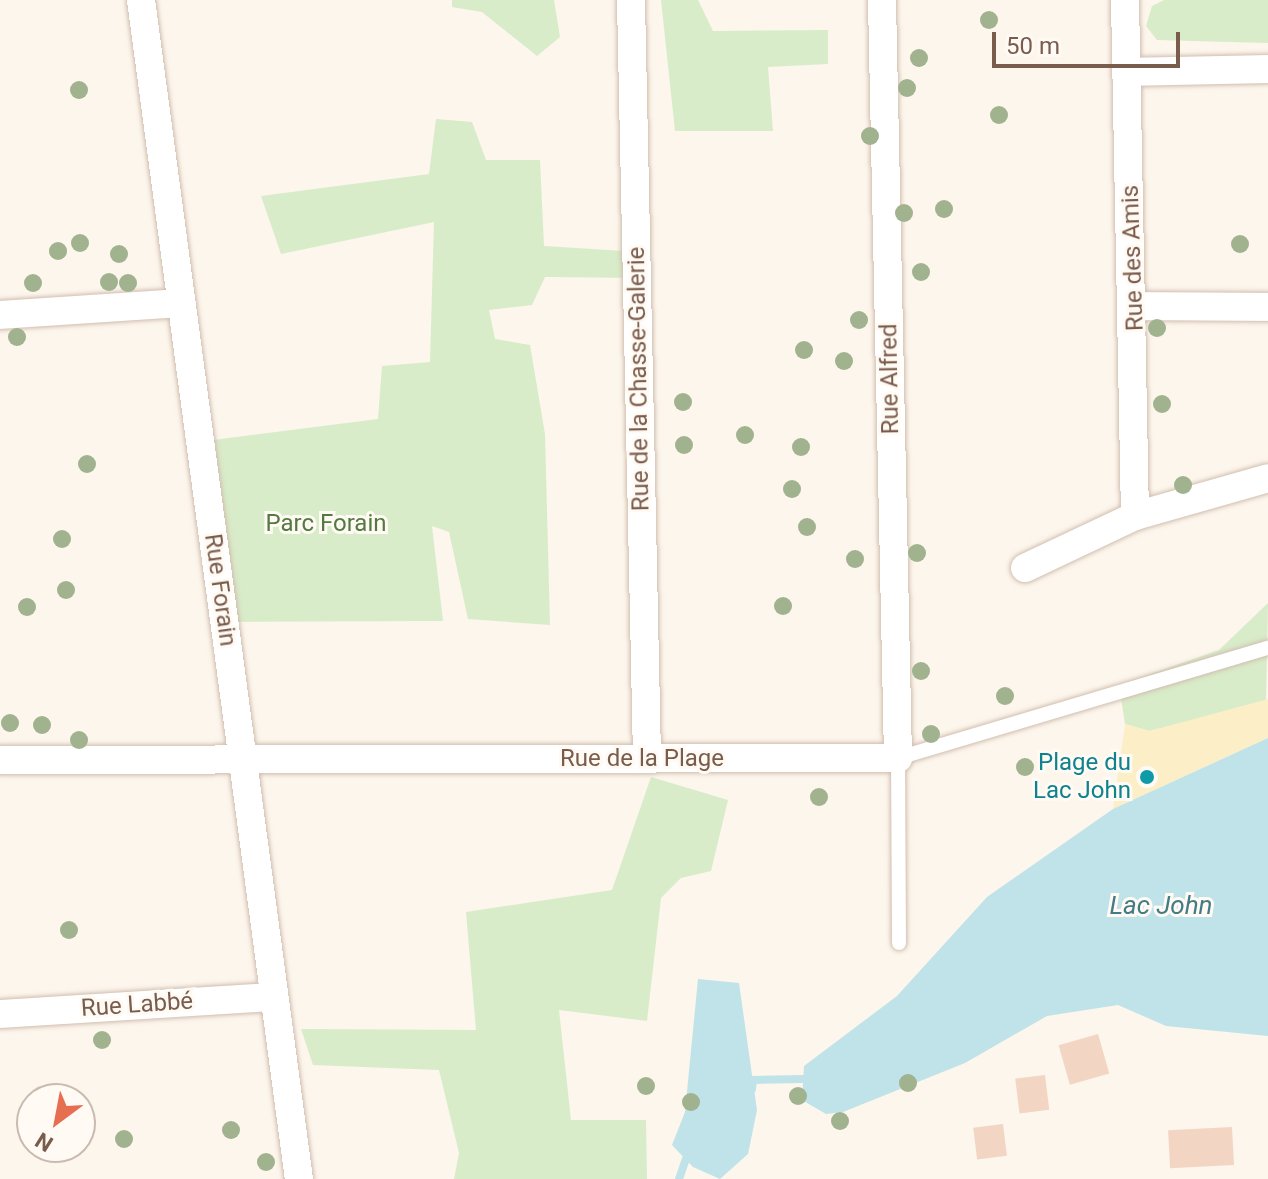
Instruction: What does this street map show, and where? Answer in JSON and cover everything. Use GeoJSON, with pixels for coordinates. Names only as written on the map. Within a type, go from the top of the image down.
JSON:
{"type":"FeatureCollection","features":[{"type":"Feature","properties":{"kind":"street","name":"Rue Forain"},"geometry":{"type":"LineString","coordinates":[[141,0],[179,303],[245,760],[273,997],[299,1179]]}},
{"type":"Feature","properties":{"kind":"street","name":"Rue de la Chasse-Galerie"},"geometry":{"type":"LineString","coordinates":[[631,0],[647,759]]}},
{"type":"Feature","properties":{"kind":"street","name":"Rue Alfred"},"geometry":{"type":"LineString","coordinates":[[882,0],[898,758]]}},
{"type":"Feature","properties":{"kind":"street","name":"Rue des Amis"},"geometry":{"type":"LineString","coordinates":[[1125,0],[1136,306],[1135,516]]}},
{"type":"Feature","properties":{"kind":"street"},"geometry":{"type":"LineString","coordinates":[[1126,72],[1268,69]]}},
{"type":"Feature","properties":{"kind":"street"},"geometry":{"type":"LineString","coordinates":[[0,315],[179,303]]}},
{"type":"Feature","properties":{"kind":"street"},"geometry":{"type":"LineString","coordinates":[[1136,306],[1268,307]]}},
{"type":"Feature","properties":{"kind":"street"},"geometry":{"type":"LineString","coordinates":[[1025,568],[1135,516],[1268,478]]}},
{"type":"Feature","properties":{"kind":"street","name":"Rue de la Plage"},"geometry":{"type":"LineString","coordinates":[[0,760],[898,758]]}},
{"type":"Feature","properties":{"kind":"street","name":"Rue Labbé"},"geometry":{"type":"LineString","coordinates":[[0,1014],[273,997]]}},
{"type":"Feature","properties":{"kind":"lane","name":"Rue de la Plage"},"geometry":{"type":"LineString","coordinates":[[898,758],[1268,648]]}},
{"type":"Feature","properties":{"kind":"lane"},"geometry":{"type":"LineString","coordinates":[[898,758],[899,943]]}},
{"type":"Feature","properties":{"kind":"green space"},"geometry":{"type":"Polygon","coordinates":[[[452,0],[554,0],[560,37],[537,56],[482,12],[452,7],[452,0]]]}},
{"type":"Feature","properties":{"kind":"green space"},"geometry":{"type":"Polygon","coordinates":[[[661,0],[698,0],[713,31],[828,30],[828,64],[768,67],[773,131],[675,131],[661,0]]]}},
{"type":"Feature","properties":{"kind":"green space"},"geometry":{"type":"Polygon","coordinates":[[[1164,0],[1268,0],[1268,43],[1157,40],[1146,26],[1152,6],[1164,0]]]}},
{"type":"Feature","properties":{"kind":"green space","name":"Parc Forain"},"geometry":{"type":"Polygon","coordinates":[[[436,119],[472,122],[486,160],[540,160],[544,246],[641,252],[638,278],[545,277],[532,305],[489,310],[495,339],[530,345],[545,434],[550,625],[468,619],[449,532],[432,526],[443,621],[224,622],[198,442],[378,419],[382,366],[430,362],[434,222],[281,254],[261,196],[429,174],[436,119]]]}},
{"type":"Feature","properties":{"kind":"green space"},"geometry":{"type":"Polygon","coordinates":[[[1268,603],[1266,702],[1149,731],[1125,724],[1119,685],[1219,650],[1268,603]]]}},
{"type":"Feature","properties":{"kind":"green space"},"geometry":{"type":"Polygon","coordinates":[[[651,777],[728,800],[711,871],[681,878],[661,898],[647,1021],[559,1010],[571,1120],[646,1120],[647,1179],[454,1179],[459,1153],[439,1070],[313,1065],[301,1029],[476,1030],[466,912],[612,890],[651,777]]]}},
{"type":"Feature","properties":{"kind":"sand","name":"Plage du Lac John"},"geometry":{"type":"Polygon","coordinates":[[[1268,699],[1268,738],[1113,809],[1125,724],[1150,731],[1268,699]]]}},
{"type":"Feature","properties":{"kind":"water","name":"Lac John"},"geometry":{"type":"Polygon","coordinates":[[[1268,738],[1268,1036],[1166,1026],[1118,1005],[1047,1016],[965,1063],[843,1112],[826,1114],[802,1100],[804,1066],[897,996],[987,897],[1113,809],[1268,738]]]}},
{"type":"Feature","properties":{"kind":"water"},"geometry":{"type":"Polygon","coordinates":[[[698,979],[739,983],[757,1110],[748,1154],[720,1179],[693,1167],[672,1145],[685,1112],[698,979]]]}},
{"type":"Feature","properties":{"kind":"building"},"geometry":{"type":"Polygon","coordinates":[[[1098,1034],[1109,1073],[1070,1085],[1059,1045],[1098,1034]]]}},
{"type":"Feature","properties":{"kind":"building"},"geometry":{"type":"Polygon","coordinates":[[[1045,1075],[1049,1110],[1019,1113],[1015,1079],[1045,1075]]]}},
{"type":"Feature","properties":{"kind":"building"},"geometry":{"type":"Polygon","coordinates":[[[1003,1124],[1007,1156],[977,1159],[973,1128],[1003,1124]]]}},
{"type":"Feature","properties":{"kind":"building"},"geometry":{"type":"Polygon","coordinates":[[[1232,1127],[1234,1165],[1170,1168],[1168,1130],[1232,1127]]]}},
{"type":"Feature","properties":{"kind":"waterway"},"geometry":{"type":"LineString","coordinates":[[752,1089],[753,1080],[803,1079]]}},
{"type":"Feature","properties":{"kind":"waterway"},"geometry":{"type":"LineString","coordinates":[[679,1179],[689,1150]]}},
{"type":"Feature","properties":{"kind":"place","name":"Plage du Lac John"},"geometry":{"type":"Point","coordinates":[1147,777]}}]}
